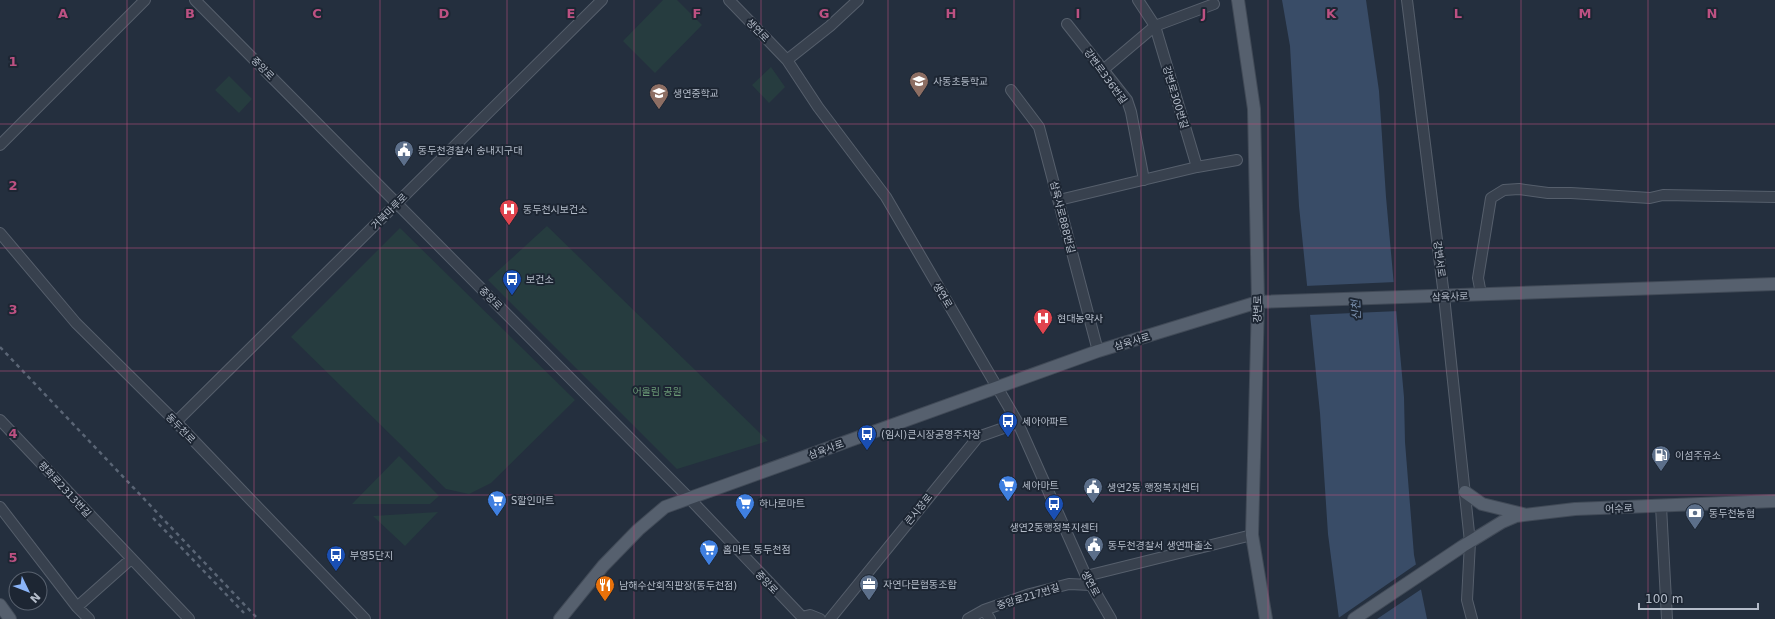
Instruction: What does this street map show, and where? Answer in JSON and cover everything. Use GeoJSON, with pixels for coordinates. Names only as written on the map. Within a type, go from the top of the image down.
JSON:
{"type":"FeatureCollection","features":[{"type":"Feature","properties":{"kind":"main road","name":"강변로"},"geometry":{"type":"LineString","coordinates":[[1238,0],[1254,109],[1258,302],[1252,535],[1266,619]]}},
{"type":"Feature","properties":{"kind":"main road","name":"삼육사로"},"geometry":{"type":"LineString","coordinates":[[560,619],[603,566],[638,530],[665,507],[1098,351],[1258,302],[1775,284]]}},
{"type":"Feature","properties":{"kind":"main road"},"geometry":{"type":"LineString","coordinates":[[1465,492],[1482,504],[1527,515]]}},
{"type":"Feature","properties":{"kind":"main road","name":"어수로"},"geometry":{"type":"LineString","coordinates":[[1354,619],[1470,542],[1502,522],[1516,516],[1575,509],[1775,500]]}},
{"type":"Feature","properties":{"kind":"main road"},"geometry":{"type":"LineString","coordinates":[[0,605],[10,619]]}},
{"type":"Feature","properties":{"kind":"street"},"geometry":{"type":"LineString","coordinates":[[0,145],[145,0]]}},
{"type":"Feature","properties":{"kind":"street","name":"중앙로"},"geometry":{"type":"LineString","coordinates":[[195,0],[689,498],[800,618]]}},
{"type":"Feature","properties":{"kind":"street","name":"거북마루로"},"geometry":{"type":"LineString","coordinates":[[176,422],[602,0]]}},
{"type":"Feature","properties":{"kind":"street","name":"생연로"},"geometry":{"type":"LineString","coordinates":[[729,0],[787,60],[818,107],[886,197],[998,387],[1018,424],[1086,576],[1111,619]]}},
{"type":"Feature","properties":{"kind":"street"},"geometry":{"type":"LineString","coordinates":[[787,60],[830,26],[858,0]]}},
{"type":"Feature","properties":{"kind":"street","name":"강변로300번길"},"geometry":{"type":"LineString","coordinates":[[1138,0],[1155,26],[1197,167]]}},
{"type":"Feature","properties":{"kind":"street","name":"강변서로"},"geometry":{"type":"LineString","coordinates":[[1406,0],[1444,296],[1470,542]]}},
{"type":"Feature","properties":{"kind":"street"},"geometry":{"type":"LineString","coordinates":[[1103,70],[1155,26],[1214,4]]}},
{"type":"Feature","properties":{"kind":"street","name":"강변로336번길"},"geometry":{"type":"LineString","coordinates":[[1067,24],[1126,100],[1131,112],[1144,180]]}},
{"type":"Feature","properties":{"kind":"street","name":"삼육사로888번길"},"geometry":{"type":"LineString","coordinates":[[1011,90],[1039,127],[1098,351]]}},
{"type":"Feature","properties":{"kind":"street"},"geometry":{"type":"LineString","coordinates":[[1059,200],[1197,167],[1237,160]]}},
{"type":"Feature","properties":{"kind":"street"},"geometry":{"type":"LineString","coordinates":[[1481,294],[1478,278],[1491,198],[1504,190],[1519,189],[1548,193],[1650,198],[1663,195],[1775,198]]}},
{"type":"Feature","properties":{"kind":"street","name":"동두천로"},"geometry":{"type":"LineString","coordinates":[[0,233],[76,323],[176,422],[365,619]]}},
{"type":"Feature","properties":{"kind":"street","name":"평화로2313번길"},"geometry":{"type":"LineString","coordinates":[[0,420],[189,619]]}},
{"type":"Feature","properties":{"kind":"street","name":"큰시장로"},"geometry":{"type":"LineString","coordinates":[[830,618],[978,437],[1018,424]]}},
{"type":"Feature","properties":{"kind":"street"},"geometry":{"type":"LineString","coordinates":[[1661,506],[1667,619]]}},
{"type":"Feature","properties":{"kind":"street"},"geometry":{"type":"LineString","coordinates":[[0,507],[77,607],[90,619]]}},
{"type":"Feature","properties":{"kind":"street"},"geometry":{"type":"LineString","coordinates":[[1086,576],[1252,535]]}},
{"type":"Feature","properties":{"kind":"street"},"geometry":{"type":"LineString","coordinates":[[1470,542],[1467,600],[1472,619]]}},
{"type":"Feature","properties":{"kind":"street"},"geometry":{"type":"LineString","coordinates":[[77,607],[131,559]]}},
{"type":"Feature","properties":{"kind":"street","name":"중앙로217번길"},"geometry":{"type":"LineString","coordinates":[[968,619],[987,614],[1030,594],[1070,584],[1092,585]]}},
{"type":"Feature","properties":{"kind":"street"},"geometry":{"type":"LineString","coordinates":[[800,618],[810,615],[820,619]]}},
{"type":"Feature","properties":{"kind":"green space"},"geometry":{"type":"Polygon","coordinates":[[[663,0],[677,0],[702,25],[655,73],[623,41],[663,0]]]}},
{"type":"Feature","properties":{"kind":"green space"},"geometry":{"type":"Polygon","coordinates":[[[771,67],[785,87],[769,103],[752,85],[771,67]]]}},
{"type":"Feature","properties":{"kind":"green space"},"geometry":{"type":"Polygon","coordinates":[[[229,76],[252,99],[239,113],[215,90],[229,76]]]}},
{"type":"Feature","properties":{"kind":"green space","name":"어울림 공원"},"geometry":{"type":"Polygon","coordinates":[[[547,226],[768,441],[677,469],[488,280],[547,226]]]}},
{"type":"Feature","properties":{"kind":"green space"},"geometry":{"type":"Polygon","coordinates":[[[400,228],[575,400],[491,483],[469,494],[446,489],[291,337],[400,228]]]}},
{"type":"Feature","properties":{"kind":"green space"},"geometry":{"type":"Polygon","coordinates":[[[399,456],[439,496],[430,504],[352,504],[399,456]]]}},
{"type":"Feature","properties":{"kind":"green space"},"geometry":{"type":"Polygon","coordinates":[[[438,512],[405,546],[373,516],[438,512]]]}},
{"type":"Feature","properties":{"kind":"water","name":"신천"},"geometry":{"type":"Polygon","coordinates":[[[1282,0],[1366,0],[1379,91],[1386,197],[1404,397],[1405,442],[1414,555],[1427,619],[1339,619],[1328,534],[1320,413],[1299,206],[1290,46],[1282,0]]]}},
{"type":"Feature","properties":{"kind":"pier"},"geometry":{"type":"Polygon","coordinates":[[[1396,282],[1399,311],[1308,315],[1305,286],[1396,282]]]}},
{"type":"Feature","properties":{"kind":"pier"},"geometry":{"type":"Polygon","coordinates":[[[1418,563],[1423,588],[1377,619],[1337,619],[1418,563]]]}},
{"type":"Feature","properties":{"kind":"railway"},"geometry":{"type":"LineString","coordinates":[[0,347],[258,619]]}},
{"type":"Feature","properties":{"kind":"railway"},"geometry":{"type":"LineString","coordinates":[[153,518],[244,613]]}},
{"type":"Feature","properties":{"kind":"place","name":"사동초등학교"},"geometry":{"type":"Point","coordinates":[919,98]}},
{"type":"Feature","properties":{"kind":"place","name":"생연중학교"},"geometry":{"type":"Point","coordinates":[659,110]}},
{"type":"Feature","properties":{"kind":"place","name":"동두천경찰서 송내지구대"},"geometry":{"type":"Point","coordinates":[404,167]}},
{"type":"Feature","properties":{"kind":"place","name":"동두천시보건소"},"geometry":{"type":"Point","coordinates":[509,226]}},
{"type":"Feature","properties":{"kind":"place","name":"보건소"},"geometry":{"type":"Point","coordinates":[512,296]}},
{"type":"Feature","properties":{"kind":"place","name":"현대농약사"},"geometry":{"type":"Point","coordinates":[1043,335]}},
{"type":"Feature","properties":{"kind":"place","name":"세아아파트"},"geometry":{"type":"Point","coordinates":[1008,438]}},
{"type":"Feature","properties":{"kind":"place","name":"(임시)큰시장공영주차장"},"geometry":{"type":"Point","coordinates":[867,451]}},
{"type":"Feature","properties":{"kind":"place","name":"이섬주유소"},"geometry":{"type":"Point","coordinates":[1661,472]}},
{"type":"Feature","properties":{"kind":"place","name":"세아마트"},"geometry":{"type":"Point","coordinates":[1008,502]}},
{"type":"Feature","properties":{"kind":"place","name":"생연2동 행정복지센터"},"geometry":{"type":"Point","coordinates":[1093,504]}},
{"type":"Feature","properties":{"kind":"place","name":"S할인마트"},"geometry":{"type":"Point","coordinates":[497,517]}},
{"type":"Feature","properties":{"kind":"place","name":"하나로마트"},"geometry":{"type":"Point","coordinates":[745,520]}},
{"type":"Feature","properties":{"kind":"place","name":"생연2동행정복지센터"},"geometry":{"type":"Point","coordinates":[1054,521]}},
{"type":"Feature","properties":{"kind":"place","name":"동두천농협"},"geometry":{"type":"Point","coordinates":[1695,530]}},
{"type":"Feature","properties":{"kind":"place","name":"동두천경찰서 생연파출소"},"geometry":{"type":"Point","coordinates":[1094,562]}},
{"type":"Feature","properties":{"kind":"place","name":"홈마트 동두천점"},"geometry":{"type":"Point","coordinates":[709,566]}},
{"type":"Feature","properties":{"kind":"place","name":"부영5단지"},"geometry":{"type":"Point","coordinates":[336,572]}},
{"type":"Feature","properties":{"kind":"place","name":"자연다믄협동조합"},"geometry":{"type":"Point","coordinates":[869,601]}},
{"type":"Feature","properties":{"kind":"place","name":"남해수산회직판장(동두천점)"},"geometry":{"type":"Point","coordinates":[605,602]}}]}
